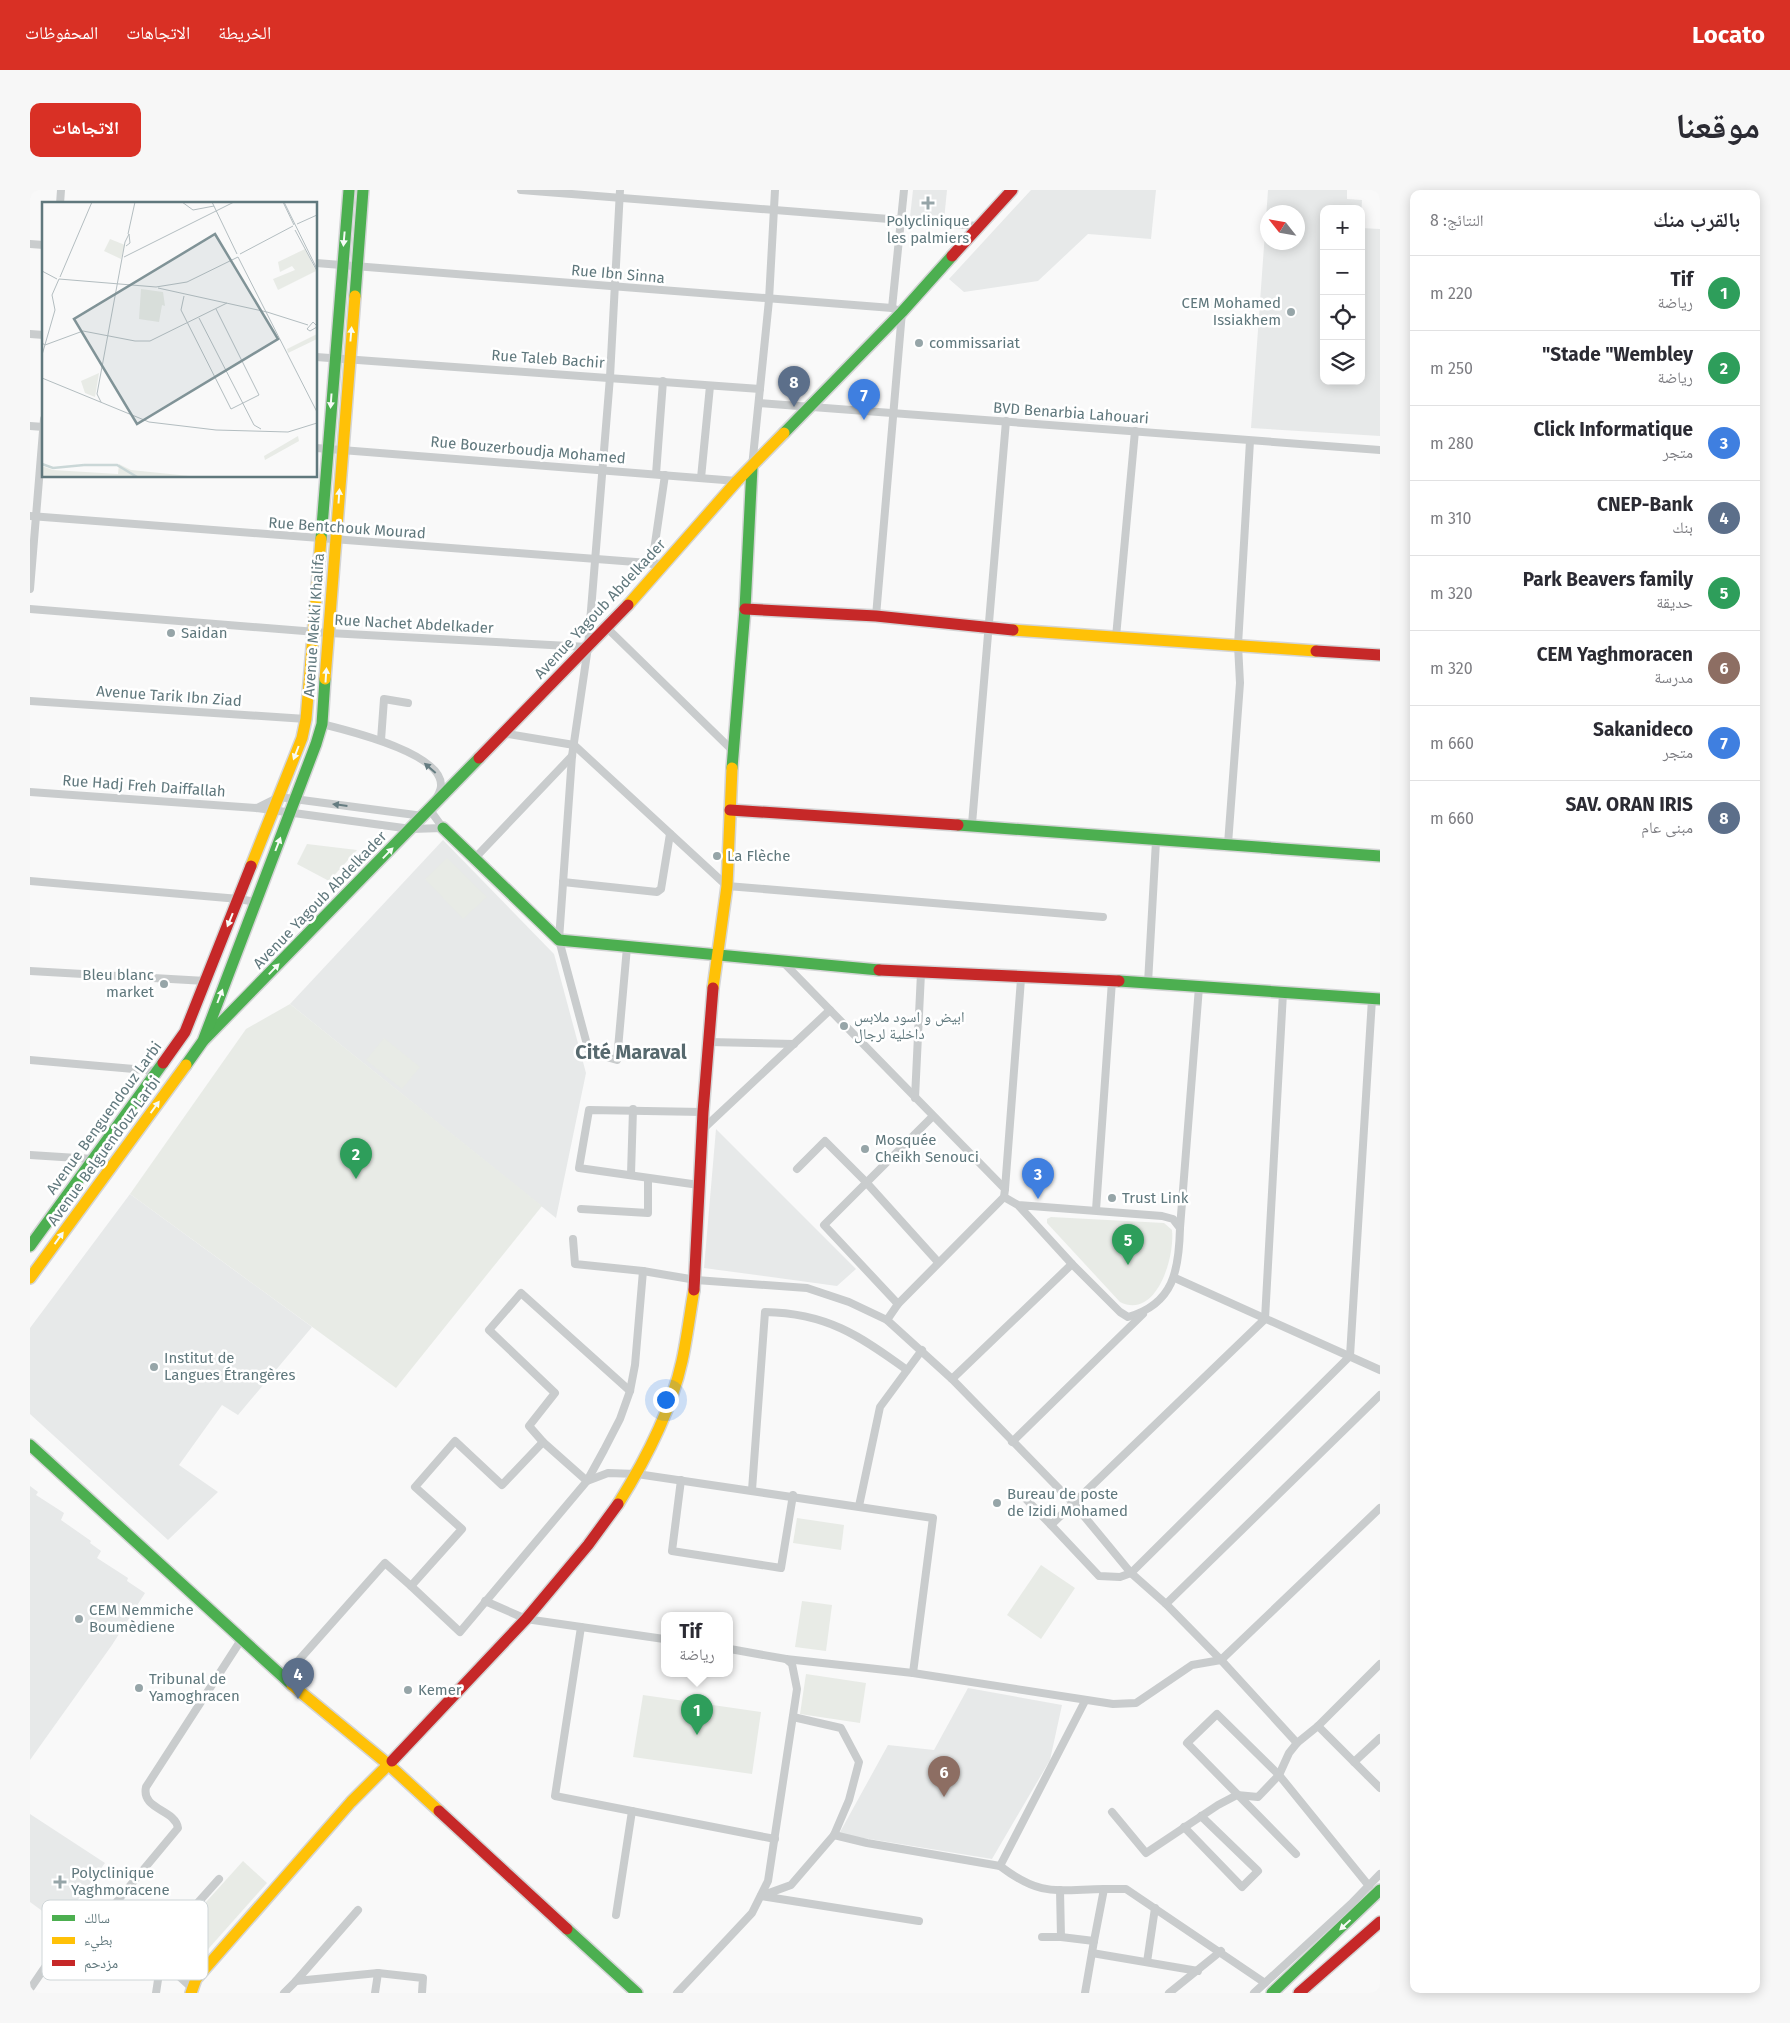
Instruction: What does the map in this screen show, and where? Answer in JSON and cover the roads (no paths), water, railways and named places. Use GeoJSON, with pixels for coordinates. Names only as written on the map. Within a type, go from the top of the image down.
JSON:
{"type":"FeatureCollection","features":[{"type":"Feature","properties":{"kind":"main road","name":"Avenue Mekki Khalifa"},"geometry":{"type":"LineString","coordinates":[[185,1032],[302,738],[306,719],[321,540],[322,448],[334,358],[348,190]]}},
{"type":"Feature","properties":{"kind":"main road","name":"Avenue Mekki Khalifa"},"geometry":{"type":"LineString","coordinates":[[203,1041],[322,724],[348,359],[363,190]]}},
{"type":"Feature","properties":{"kind":"main road","name":"Avenue Yagoub Abdelkader"},"geometry":{"type":"LineString","coordinates":[[203,1041],[411,829],[502,733],[607,628],[657,564],[752,467],[897,310],[1012,190]]}},
{"type":"Feature","properties":{"kind":"main road"},"geometry":{"type":"LineString","coordinates":[[208,1965],[332,1824],[390,1765],[526,1619],[612,1514],[637,1474],[670,1401],[682,1362],[696,1280],[698,1185],[703,1112],[716,956],[727,886],[733,751],[745,609],[752,467]]}},
{"type":"Feature","properties":{"kind":"main road"},"geometry":{"type":"LineString","coordinates":[[745,609],[876,616],[987,628],[1380,655]]}},
{"type":"Feature","properties":{"kind":"main road"},"geometry":{"type":"LineString","coordinates":[[730,810],[972,824],[1156,841],[1228,844],[1380,856]]}},
{"type":"Feature","properties":{"kind":"main road"},"geometry":{"type":"LineString","coordinates":[[443,828],[559,940],[716,956],[922,973],[1021,979],[1148,983],[1376,999]]}},
{"type":"Feature","properties":{"kind":"main road","name":"Avenue Benguendouz Larbi"},"geometry":{"type":"LineString","coordinates":[[30,1246],[185,1032]]}},
{"type":"Feature","properties":{"kind":"main road","name":"Avenue Belguendouz Larbi"},"geometry":{"type":"LineString","coordinates":[[30,1278],[203,1041]]}},
{"type":"Feature","properties":{"kind":"main road"},"geometry":{"type":"LineString","coordinates":[[30,1445],[283,1678],[390,1765],[637,1993]]}},
{"type":"Feature","properties":{"kind":"main road"},"geometry":{"type":"LineString","coordinates":[[1268,1988],[1380,1890]]}},
{"type":"Feature","properties":{"kind":"main road"},"geometry":{"type":"LineString","coordinates":[[1299,1993],[1380,1922]]}},
{"type":"Feature","properties":{"kind":"street"},"geometry":{"type":"LineString","coordinates":[[521,190],[620,194],[978,226]]}},
{"type":"Feature","properties":{"kind":"street"},"geometry":{"type":"LineString","coordinates":[[752,467],[769,300],[775,190]]}},
{"type":"Feature","properties":{"kind":"street"},"geometry":{"type":"LineString","coordinates":[[876,616],[892,415],[904,190]]}},
{"type":"Feature","properties":{"kind":"street"},"geometry":{"type":"LineString","coordinates":[[620,194],[613,287],[610,377],[588,647],[572,756],[559,940],[589,1052],[616,1060],[626,947]]}},
{"type":"Feature","properties":{"kind":"street","name":"Rue Ibn Sinna"},"geometry":{"type":"LineString","coordinates":[[318,263],[897,310]]}},
{"type":"Feature","properties":{"kind":"street","name":"Rue Taleb Bachir"},"geometry":{"type":"LineString","coordinates":[[318,357],[610,377],[760,390]]}},
{"type":"Feature","properties":{"kind":"street"},"geometry":{"type":"LineString","coordinates":[[656,474],[663,381]]}},
{"type":"Feature","properties":{"kind":"street"},"geometry":{"type":"LineString","coordinates":[[701,478],[710,386]]}},
{"type":"Feature","properties":{"kind":"street","name":"BVD Benarbia Lahouari"},"geometry":{"type":"LineString","coordinates":[[760,403],[892,415],[1006,421],[1380,450]]}},
{"type":"Feature","properties":{"kind":"street"},"geometry":{"type":"LineString","coordinates":[[972,824],[987,628],[1006,421]]}},
{"type":"Feature","properties":{"kind":"street"},"geometry":{"type":"LineString","coordinates":[[1116,637],[1135,431]]}},
{"type":"Feature","properties":{"kind":"street"},"geometry":{"type":"LineString","coordinates":[[30,590],[34,516],[42,437]]}},
{"type":"Feature","properties":{"kind":"street"},"geometry":{"type":"LineString","coordinates":[[1228,844],[1240,683],[1238,645],[1250,441]]}},
{"type":"Feature","properties":{"kind":"street","name":"Rue Bouzerboudja Mohamed"},"geometry":{"type":"LineString","coordinates":[[322,448],[737,481]]}},
{"type":"Feature","properties":{"kind":"street"},"geometry":{"type":"LineString","coordinates":[[657,564],[665,475]]}},
{"type":"Feature","properties":{"kind":"street","name":"Rue Bentchouk Mourad"},"geometry":{"type":"LineString","coordinates":[[34,516],[321,540],[657,564]]}},
{"type":"Feature","properties":{"kind":"street","name":"Rue Nachet Abdelkader"},"geometry":{"type":"LineString","coordinates":[[30,610],[329,633],[588,647]]}},
{"type":"Feature","properties":{"kind":"street"},"geometry":{"type":"LineString","coordinates":[[607,628],[733,751]]}},
{"type":"Feature","properties":{"kind":"street"},"geometry":{"type":"LineString","coordinates":[[381,740],[384,699],[408,702]]}},
{"type":"Feature","properties":{"kind":"street","name":"Avenue Tarik Ibn Ziad"},"geometry":{"type":"LineString","coordinates":[[30,701],[306,719]]}},
{"type":"Feature","properties":{"kind":"street"},"geometry":{"type":"LineString","coordinates":[[322,724],[381,740],[432,767],[439,777],[441,786],[426,813]]}},
{"type":"Feature","properties":{"kind":"street"},"geometry":{"type":"LineString","coordinates":[[502,733],[574,745],[727,886],[1103,917]]}},
{"type":"Feature","properties":{"kind":"street"},"geometry":{"type":"LineString","coordinates":[[475,858],[572,756]]}},
{"type":"Feature","properties":{"kind":"street","name":"Rue Hadj Freh Daiffallah"},"geometry":{"type":"LineString","coordinates":[[30,792],[257,808],[289,814],[411,829],[443,828]]}},
{"type":"Feature","properties":{"kind":"street"},"geometry":{"type":"LineString","coordinates":[[257,808],[279,797],[426,813],[443,828]]}},
{"type":"Feature","properties":{"kind":"street"},"geometry":{"type":"LineString","coordinates":[[563,882],[659,891],[670,834]]}},
{"type":"Feature","properties":{"kind":"street"},"geometry":{"type":"LineString","coordinates":[[1148,983],[1156,841]]}},
{"type":"Feature","properties":{"kind":"street"},"geometry":{"type":"LineString","coordinates":[[30,881],[256,902]]}},
{"type":"Feature","properties":{"kind":"street"},"geometry":{"type":"LineString","coordinates":[[783,962],[1120,1312],[1128,1317],[1144,1312]]}},
{"type":"Feature","properties":{"kind":"street"},"geometry":{"type":"LineString","coordinates":[[30,970],[206,981]]}},
{"type":"Feature","properties":{"kind":"street"},"geometry":{"type":"LineString","coordinates":[[914,1098],[922,973]]}},
{"type":"Feature","properties":{"kind":"street"},"geometry":{"type":"LineString","coordinates":[[887,1320],[898,1304],[1004,1193],[1021,979]]}},
{"type":"Feature","properties":{"kind":"street"},"geometry":{"type":"LineString","coordinates":[[1096,1210],[1112,981]]}},
{"type":"Feature","properties":{"kind":"street"},"geometry":{"type":"LineString","coordinates":[[1012,1442],[1144,1312],[1161,1298],[1175,1278],[1180,1257],[1180,1228],[1199,987]]}},
{"type":"Feature","properties":{"kind":"street"},"geometry":{"type":"LineString","coordinates":[[1051,1525],[1265,1319],[1283,993]]}},
{"type":"Feature","properties":{"kind":"street"},"geometry":{"type":"LineString","coordinates":[[1023,1496],[1099,1576],[1120,1578],[1131,1573],[1350,1356],[1376,999]]}},
{"type":"Feature","properties":{"kind":"street"},"geometry":{"type":"LineString","coordinates":[[702,1130],[830,1010]]}},
{"type":"Feature","properties":{"kind":"street"},"geometry":{"type":"LineString","coordinates":[[709,1042],[794,1044]]}},
{"type":"Feature","properties":{"kind":"street"},"geometry":{"type":"LineString","coordinates":[[30,1060],[157,1071]]}},
{"type":"Feature","properties":{"kind":"street"},"geometry":{"type":"LineString","coordinates":[[630,1174],[633,1109]]}},
{"type":"Feature","properties":{"kind":"street"},"geometry":{"type":"LineString","coordinates":[[698,1185],[579,1168],[589,1110],[633,1109],[703,1112]]}},
{"type":"Feature","properties":{"kind":"street"},"geometry":{"type":"LineString","coordinates":[[898,1304],[824,1225],[932,1117]]}},
{"type":"Feature","properties":{"kind":"street"},"geometry":{"type":"LineString","coordinates":[[797,1169],[825,1141],[866,1181],[938,1262]]}},
{"type":"Feature","properties":{"kind":"street"},"geometry":{"type":"LineString","coordinates":[[30,1155],[93,1159]]}},
{"type":"Feature","properties":{"kind":"street"},"geometry":{"type":"LineString","coordinates":[[580,1209],[648,1213],[648,1179]]}},
{"type":"Feature","properties":{"kind":"street"},"geometry":{"type":"LineString","coordinates":[[1018,1205],[1162,1216],[1173,1219],[1180,1228]]}},
{"type":"Feature","properties":{"kind":"street"},"geometry":{"type":"LineString","coordinates":[[573,1239],[575,1264],[643,1271],[696,1280],[807,1288],[849,1302],[887,1320],[952,1379],[1074,1504],[1131,1573],[1166,1604],[1221,1660],[1297,1743]]}},
{"type":"Feature","properties":{"kind":"street"},"geometry":{"type":"LineString","coordinates":[[952,1379],[1072,1264]]}},
{"type":"Feature","properties":{"kind":"street"},"geometry":{"type":"LineString","coordinates":[[283,1678],[385,1563],[460,1632],[586,1481],[620,1419],[630,1391],[635,1365],[643,1271]]}},
{"type":"Feature","properties":{"kind":"street"},"geometry":{"type":"LineString","coordinates":[[1175,1278],[1380,1370]]}},
{"type":"Feature","properties":{"kind":"street"},"geometry":{"type":"LineString","coordinates":[[586,1481],[543,1442],[529,1426],[555,1393],[489,1330],[521,1294],[630,1391]]}},
{"type":"Feature","properties":{"kind":"street"},"geometry":{"type":"LineString","coordinates":[[752,1490],[765,1312],[792,1312],[844,1328],[870,1342],[907,1370]]}},
{"type":"Feature","properties":{"kind":"street"},"geometry":{"type":"LineString","coordinates":[[859,1506],[880,1407],[922,1350]]}},
{"type":"Feature","properties":{"kind":"street"},"geometry":{"type":"LineString","coordinates":[[1166,1604],[1380,1395]]}},
{"type":"Feature","properties":{"kind":"street"},"geometry":{"type":"LineString","coordinates":[[411,1586],[462,1529],[415,1487],[455,1440],[502,1485],[543,1442]]}},
{"type":"Feature","properties":{"kind":"street"},"geometry":{"type":"LineString","coordinates":[[586,1481],[608,1473],[637,1474],[793,1495],[933,1518],[913,1672]]}},
{"type":"Feature","properties":{"kind":"street"},"geometry":{"type":"LineString","coordinates":[[681,1480],[672,1552],[782,1568],[793,1495]]}},
{"type":"Feature","properties":{"kind":"street"},"geometry":{"type":"LineString","coordinates":[[733,1650],[786,1659],[913,1672],[1085,1701],[1113,1704],[1136,1703],[1192,1665],[1221,1660],[1380,1508]]}},
{"type":"Feature","properties":{"kind":"street"},"geometry":{"type":"LineString","coordinates":[[485,1601],[526,1619],[661,1639]]}},
{"type":"Feature","properties":{"kind":"street"},"geometry":{"type":"LineString","coordinates":[[581,1627],[555,1796],[775,1839]]}},
{"type":"Feature","properties":{"kind":"street"},"geometry":{"type":"LineString","coordinates":[[118,1900],[178,1828],[177,1823],[172,1818],[148,1801],[144,1794],[146,1787],[241,1640]]}},
{"type":"Feature","properties":{"kind":"street"},"geometry":{"type":"LineString","coordinates":[[677,1993],[752,1913],[768,1881],[797,1689],[792,1664],[786,1659]]}},
{"type":"Feature","properties":{"kind":"street"},"geometry":{"type":"LineString","coordinates":[[1112,1812],[1146,1852],[1237,1795],[1258,1797],[1279,1776],[1289,1754],[1297,1743],[1318,1726],[1379,1667]]}},
{"type":"Feature","properties":{"kind":"street"},"geometry":{"type":"LineString","coordinates":[[1000,1866],[1085,1701]]}},
{"type":"Feature","properties":{"kind":"street"},"geometry":{"type":"LineString","coordinates":[[1296,1854],[1187,1743],[1217,1714],[1279,1776],[1369,1886]]}},
{"type":"Feature","properties":{"kind":"street"},"geometry":{"type":"LineString","coordinates":[[761,1896],[791,1885],[834,1835],[849,1800],[859,1762],[841,1728],[793,1717]]}},
{"type":"Feature","properties":{"kind":"street"},"geometry":{"type":"LineString","coordinates":[[1318,1726],[1380,1788]]}},
{"type":"Feature","properties":{"kind":"street"},"geometry":{"type":"LineString","coordinates":[[1354,1762],[1380,1738]]}},
{"type":"Feature","properties":{"kind":"street"},"geometry":{"type":"LineString","coordinates":[[616,1915],[632,1811]]}},
{"type":"Feature","properties":{"kind":"street"},"geometry":{"type":"LineString","coordinates":[[1184,1827],[1242,1887],[1258,1871],[1201,1816]]}},
{"type":"Feature","properties":{"kind":"street"},"geometry":{"type":"LineString","coordinates":[[834,1835],[867,1843],[1000,1866],[1033,1887],[1047,1891],[1126,1889],[1221,1952],[1268,1988]]}},
{"type":"Feature","properties":{"kind":"street"},"geometry":{"type":"LineString","coordinates":[[1254,1993],[1268,1988],[1380,1874]]}},
{"type":"Feature","properties":{"kind":"street"},"geometry":{"type":"LineString","coordinates":[[200,1900],[219,1879]]}},
{"type":"Feature","properties":{"kind":"street"},"geometry":{"type":"LineString","coordinates":[[1084,1993],[1104,1889]]}},
{"type":"Feature","properties":{"kind":"street"},"geometry":{"type":"LineString","coordinates":[[1060,1890],[1061,1937]]}},
{"type":"Feature","properties":{"kind":"street"},"geometry":{"type":"LineString","coordinates":[[761,1896],[919,1921]]}},
{"type":"Feature","properties":{"kind":"street"},"geometry":{"type":"LineString","coordinates":[[1147,1962],[1155,1908]]}},
{"type":"Feature","properties":{"kind":"street"},"geometry":{"type":"LineString","coordinates":[[284,1993],[358,1910]]}},
{"type":"Feature","properties":{"kind":"street"},"geometry":{"type":"LineString","coordinates":[[1042,1937],[1094,1941]]}},
{"type":"Feature","properties":{"kind":"street"},"geometry":{"type":"LineString","coordinates":[[1169,1993],[1221,1952]]}},
{"type":"Feature","properties":{"kind":"street"},"geometry":{"type":"LineString","coordinates":[[1092,1953],[1198,1971]]}},
{"type":"Feature","properties":{"kind":"street"},"geometry":{"type":"LineString","coordinates":[[30,1989],[42,1972]]}},
{"type":"Feature","properties":{"kind":"street"},"geometry":{"type":"LineString","coordinates":[[296,1981],[378,1972],[423,1978],[422,1993]]}},
{"type":"Feature","properties":{"kind":"street"},"geometry":{"type":"LineString","coordinates":[[375,1993],[378,1972]]}},
{"type":"Feature","properties":{"kind":"street"},"geometry":{"type":"LineString","coordinates":[[156,1993],[158,1980]]}},
{"type":"Feature","properties":{"kind":"street"},"geometry":{"type":"LineString","coordinates":[[181,1980],[192,1991]]}},
{"type":"Feature","properties":{"kind":"place","name":"Polyclinique les palmiers"},"geometry":{"type":"Point","coordinates":[928,203]}},
{"type":"Feature","properties":{"kind":"place","name":"CEM Mohamed Issiakhem"},"geometry":{"type":"Point","coordinates":[1291,312]}},
{"type":"Feature","properties":{"kind":"place","name":"commissariat"},"geometry":{"type":"Point","coordinates":[919,343]}},
{"type":"Feature","properties":{"kind":"place","name":"SAV. ORAN IRIS"},"geometry":{"type":"Point","coordinates":[794,407]}},
{"type":"Feature","properties":{"kind":"place","name":"Sakanideco"},"geometry":{"type":"Point","coordinates":[864,420]}},
{"type":"Feature","properties":{"kind":"place","name":"Saidan"},"geometry":{"type":"Point","coordinates":[171,633]}},
{"type":"Feature","properties":{"kind":"place","name":"La Flèche"},"geometry":{"type":"Point","coordinates":[717,856]}},
{"type":"Feature","properties":{"kind":"place","name":"Bleu blanc market"},"geometry":{"type":"Point","coordinates":[164,984]}},
{"type":"Feature","properties":{"kind":"place","name":"ابيض و اسود ملابس داخلية لرجال"},"geometry":{"type":"Point","coordinates":[844,1026]}},
{"type":"Feature","properties":{"kind":"place","name":"Mosquée Cheikh Senouci"},"geometry":{"type":"Point","coordinates":[865,1149]}},
{"type":"Feature","properties":{"kind":"place","name":"Stade \"Wembley\""},"geometry":{"type":"Point","coordinates":[356,1179]}},
{"type":"Feature","properties":{"kind":"place","name":"Trust Link"},"geometry":{"type":"Point","coordinates":[1112,1198]}},
{"type":"Feature","properties":{"kind":"place","name":"Click Informatique"},"geometry":{"type":"Point","coordinates":[1038,1199]}},
{"type":"Feature","properties":{"kind":"place","name":"Park Beavers family"},"geometry":{"type":"Point","coordinates":[1128,1265]}},
{"type":"Feature","properties":{"kind":"place","name":"Institut de Langues Étrangères"},"geometry":{"type":"Point","coordinates":[154,1367]}},
{"type":"Feature","properties":{"kind":"place","name":"Bureau de poste de Izidi Mohamed"},"geometry":{"type":"Point","coordinates":[997,1503]}},
{"type":"Feature","properties":{"kind":"place","name":"CEM Nemmiche Boumèdiene"},"geometry":{"type":"Point","coordinates":[79,1619]}},
{"type":"Feature","properties":{"kind":"place","name":"Tribunal de Yamoghracen"},"geometry":{"type":"Point","coordinates":[139,1688]}},
{"type":"Feature","properties":{"kind":"place","name":"Kemer"},"geometry":{"type":"Point","coordinates":[408,1690]}},
{"type":"Feature","properties":{"kind":"place","name":"CNEP-Bank"},"geometry":{"type":"Point","coordinates":[298,1699]}},
{"type":"Feature","properties":{"kind":"place","name":"Tif"},"geometry":{"type":"Point","coordinates":[697,1735]}},
{"type":"Feature","properties":{"kind":"place","name":"CEM Yaghmoracen"},"geometry":{"type":"Point","coordinates":[944,1797]}},
{"type":"Feature","properties":{"kind":"place","name":"Polyclinique Yaghmoracene"},"geometry":{"type":"Point","coordinates":[60,1882]}},
{"type":"Feature","properties":{"kind":"district","name":"Cité Maraval"},"geometry":{"type":"Point","coordinates":[631,1052]}}]}
